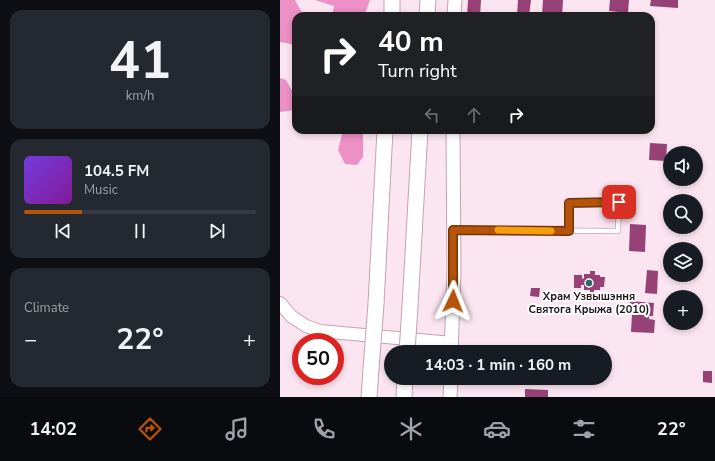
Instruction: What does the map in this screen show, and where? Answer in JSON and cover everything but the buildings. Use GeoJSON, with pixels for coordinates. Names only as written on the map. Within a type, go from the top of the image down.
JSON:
{"type":"FeatureCollection","features":[{"type":"Feature","properties":{"kind":"highway"},"geometry":{"type":"LineString","coordinates":[[392,0],[392,12]]}},
{"type":"Feature","properties":{"kind":"highway"},"geometry":{"type":"LineString","coordinates":[[427,12],[428,0]]}},
{"type":"Feature","properties":{"kind":"highway"},"geometry":{"type":"LineString","coordinates":[[370,397],[385,134]]}},
{"type":"Feature","properties":{"kind":"highway"},"geometry":{"type":"LineString","coordinates":[[407,345],[420,134]]}},
{"type":"Feature","properties":{"kind":"highway"},"geometry":{"type":"LineString","coordinates":[[404,397],[405,385]]}},
{"type":"Feature","properties":{"kind":"main road"},"geometry":{"type":"LineString","coordinates":[[454,12],[455,0]]}},
{"type":"Feature","properties":{"kind":"main road"},"geometry":{"type":"LineString","coordinates":[[452,345],[454,273],[453,134]]}},
{"type":"Feature","properties":{"kind":"main road"},"geometry":{"type":"LineString","coordinates":[[450,397],[451,385]]}},
{"type":"Feature","properties":{"kind":"street"},"geometry":{"type":"LineString","coordinates":[[280,303],[291,316],[306,326],[320,331],[429,345]]}},
{"type":"Feature","properties":{"kind":"lane"},"geometry":{"type":"LineString","coordinates":[[453,230],[569,231],[618,231],[619,202],[569,203],[569,231]]}},
{"type":"Feature","properties":{"kind":"shaded area"},"geometry":{"type":"Polygon","coordinates":[[[280,0],[295,0],[302,12],[292,12],[292,44],[280,42],[280,0]]]}},
{"type":"Feature","properties":{"kind":"shaded area"},"geometry":{"type":"Polygon","coordinates":[[[315,0],[370,0],[366,12],[333,12],[334,6],[315,0]]]}},
{"type":"Feature","properties":{"kind":"shaded area"},"geometry":{"type":"Polygon","coordinates":[[[280,78],[286,80],[292,91],[292,110],[280,112],[280,78]]]}},
{"type":"Feature","properties":{"kind":"shaded area"},"geometry":{"type":"Polygon","coordinates":[[[342,134],[363,134],[363,157],[357,165],[345,164],[338,150],[342,134]]]}},
{"type":"Feature","properties":{"kind":"slow traffic"},"geometry":{"type":"LineString","coordinates":[[498,230],[551,231]]}},
{"type":"Feature","properties":{"kind":"place","name":"Храм Узвышэння Святога Крыжа (2010)"},"geometry":{"type":"Point","coordinates":[589,283]}},
{"type":"Feature","properties":{"kind":"route"},"geometry":{"type":"LineString","coordinates":[[453,301],[453,230],[569,231],[569,203],[619,202]]}}]}
